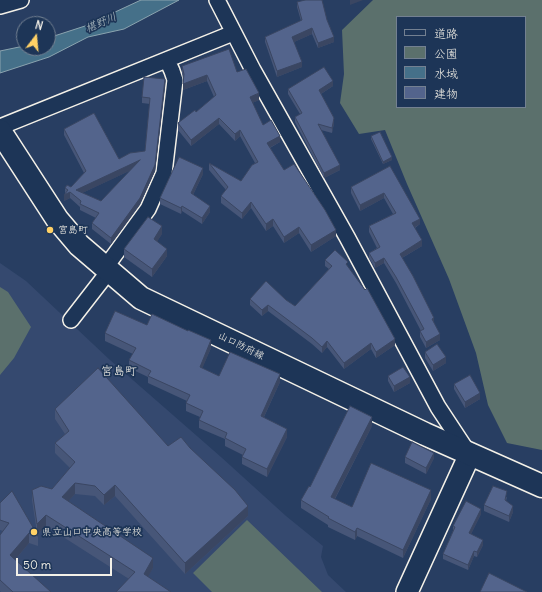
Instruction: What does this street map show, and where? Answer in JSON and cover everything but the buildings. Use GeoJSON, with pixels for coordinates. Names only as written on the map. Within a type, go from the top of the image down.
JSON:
{"type":"FeatureCollection","features":[{"type":"Feature","properties":{"kind":"main road","name":"山口防府線"},"geometry":{"type":"LineString","coordinates":[[0,131],[57,219],[79,245],[141,298],[470,454],[542,486]]}},
{"type":"Feature","properties":{"kind":"street"},"geometry":{"type":"LineString","coordinates":[[0,6],[21,0]]}},
{"type":"Feature","properties":{"kind":"street"},"geometry":{"type":"LineString","coordinates":[[217,0],[438,407],[470,454],[407,592]]}},
{"type":"Feature","properties":{"kind":"street"},"geometry":{"type":"LineString","coordinates":[[0,127],[167,60],[232,30]]}},
{"type":"Feature","properties":{"kind":"street"},"geometry":{"type":"LineString","coordinates":[[71,320],[148,209],[164,173],[175,80],[167,60]]}},
{"type":"Feature","properties":{"kind":"shaded area"},"geometry":{"type":"Polygon","coordinates":[[[0,263],[26,281],[110,360],[286,516],[323,546],[321,557],[328,575],[346,592],[0,592],[0,263]]]}},
{"type":"Feature","properties":{"kind":"green space"},"geometry":{"type":"Polygon","coordinates":[[[373,0],[542,0],[542,450],[507,443],[488,405],[476,353],[449,279],[385,130],[359,134],[340,103],[344,74],[342,30],[373,0]]]}},
{"type":"Feature","properties":{"kind":"green space"},"geometry":{"type":"Polygon","coordinates":[[[0,287],[8,292],[31,327],[14,358],[0,375],[0,287]]]}},
{"type":"Feature","properties":{"kind":"green space"},"geometry":{"type":"Polygon","coordinates":[[[247,520],[322,592],[212,592],[193,573],[247,520]]]}},
{"type":"Feature","properties":{"kind":"water","name":"椹野川"},"geometry":{"type":"Polygon","coordinates":[[[141,0],[179,0],[124,29],[88,37],[56,53],[56,35],[85,26],[141,0]]]}},
{"type":"Feature","properties":{"kind":"water"},"geometry":{"type":"Polygon","coordinates":[[[16,48],[16,56],[51,56],[0,73],[0,51],[16,48]]]}},
{"type":"Feature","properties":{"kind":"place","name":"宮島町"},"geometry":{"type":"Point","coordinates":[50,230]}},
{"type":"Feature","properties":{"kind":"place","name":"県立山口中央高等学校"},"geometry":{"type":"Point","coordinates":[34,532]}},
{"type":"Feature","properties":{"kind":"district","name":"宮島町"},"geometry":{"type":"Point","coordinates":[119,372]}}]}
